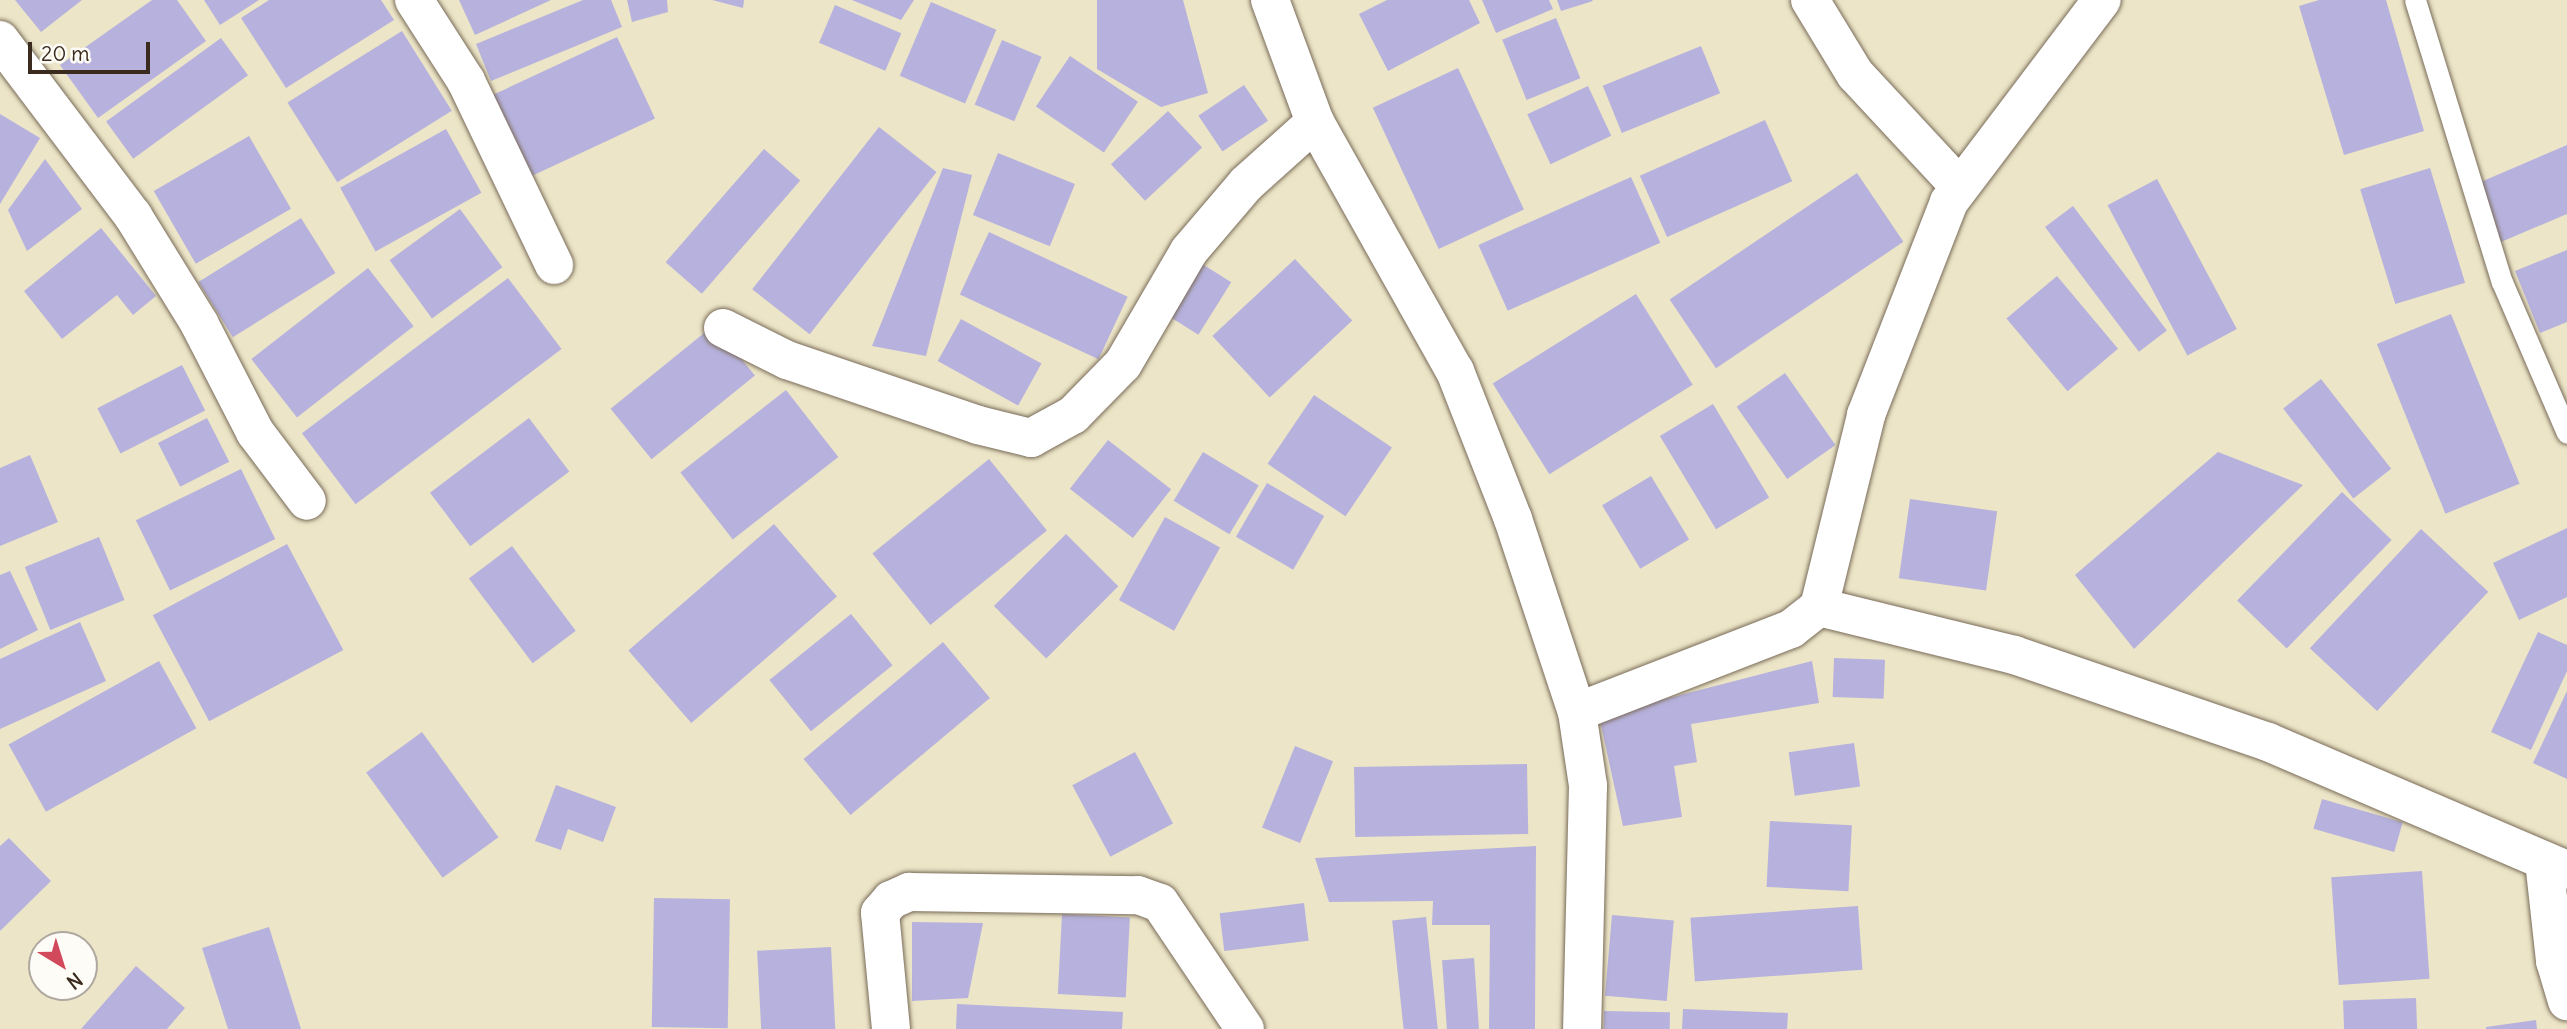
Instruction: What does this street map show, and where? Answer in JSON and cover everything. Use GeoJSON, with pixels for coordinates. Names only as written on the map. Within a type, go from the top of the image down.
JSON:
{"type":"FeatureCollection","features":[{"type":"Feature","properties":{"kind":"street"},"geometry":{"type":"LineString","coordinates":[[414,0],[466,82],[554,265]]}},
{"type":"Feature","properties":{"kind":"street"},"geometry":{"type":"LineString","coordinates":[[1270,0],[1315,122],[1455,371],[1513,519],[1577,712],[1588,786],[1582,1029]]}},
{"type":"Feature","properties":{"kind":"street"},"geometry":{"type":"LineString","coordinates":[[1810,0],[1855,74],[1960,187]]}},
{"type":"Feature","properties":{"kind":"street"},"geometry":{"type":"LineString","coordinates":[[1577,712],[1791,629],[1819,607],[1866,415],[1949,202],[2102,0]]}},
{"type":"Feature","properties":{"kind":"street"},"geometry":{"type":"LineString","coordinates":[[0,40],[132,216],[199,323],[255,432],[307,501]]}},
{"type":"Feature","properties":{"kind":"street"},"geometry":{"type":"LineString","coordinates":[[723,328],[788,360],[978,425],[1031,438],[1073,415],[1124,364],[1189,251],[1246,184],[1315,122]]}},
{"type":"Feature","properties":{"kind":"street"},"geometry":{"type":"LineString","coordinates":[[1819,607],[2014,655],[2268,742],[2556,865],[2555,961],[2567,1001]]}},
{"type":"Feature","properties":{"kind":"street"},"geometry":{"type":"LineString","coordinates":[[891,1029],[880,912],[891,900],[909,892],[1138,895],[1160,903],[1245,1029]]}},
{"type":"Feature","properties":{"kind":"lane"},"geometry":{"type":"LineString","coordinates":[[2415,0],[2502,282],[2567,433]]}},
{"type":"Feature","properties":{"kind":"building"},"geometry":{"type":"Polygon","coordinates":[[[15,0],[82,0],[41,32],[15,0]]]}},
{"type":"Feature","properties":{"kind":"building"},"geometry":{"type":"Polygon","coordinates":[[[152,0],[177,0],[206,41],[98,118],[60,65],[152,0]]]}},
{"type":"Feature","properties":{"kind":"building"},"geometry":{"type":"Polygon","coordinates":[[[204,0],[259,0],[220,25],[204,0]]]}},
{"type":"Feature","properties":{"kind":"building"},"geometry":{"type":"Polygon","coordinates":[[[269,0],[381,0],[394,20],[286,88],[241,18],[269,0]]]}},
{"type":"Feature","properties":{"kind":"building"},"geometry":{"type":"Polygon","coordinates":[[[459,0],[551,0],[475,35],[459,0]]]}},
{"type":"Feature","properties":{"kind":"building"},"geometry":{"type":"Polygon","coordinates":[[[583,0],[611,0],[622,27],[491,81],[476,44],[583,0]]]}},
{"type":"Feature","properties":{"kind":"building"},"geometry":{"type":"Polygon","coordinates":[[[627,0],[667,0],[668,12],[632,22],[627,0]]]}},
{"type":"Feature","properties":{"kind":"building"},"geometry":{"type":"Polygon","coordinates":[[[712,0],[744,0],[743,8],[712,0]]]}},
{"type":"Feature","properties":{"kind":"building"},"geometry":{"type":"Polygon","coordinates":[[[852,0],[914,0],[901,20],[852,0]]]}},
{"type":"Feature","properties":{"kind":"building"},"geometry":{"type":"Polygon","coordinates":[[[1097,0],[1183,0],[1208,93],[1161,107],[1097,69],[1097,0]]]}},
{"type":"Feature","properties":{"kind":"building"},"geometry":{"type":"Polygon","coordinates":[[[1387,0],[1469,0],[1480,23],[1388,71],[1359,14],[1387,0]]]}},
{"type":"Feature","properties":{"kind":"building"},"geometry":{"type":"Polygon","coordinates":[[[1482,0],[1549,0],[1553,9],[1496,33],[1482,0]]]}},
{"type":"Feature","properties":{"kind":"building"},"geometry":{"type":"Polygon","coordinates":[[[1557,0],[1592,0],[1593,1],[1561,11],[1557,0]]]}},
{"type":"Feature","properties":{"kind":"building"},"geometry":{"type":"Polygon","coordinates":[[[2319,0],[2386,0],[2424,131],[2344,155],[2299,6],[2319,0]]]}},
{"type":"Feature","properties":{"kind":"building"},"geometry":{"type":"Polygon","coordinates":[[[931,2],[996,30],[965,103],[900,76],[931,2]]]}},
{"type":"Feature","properties":{"kind":"building"},"geometry":{"type":"Polygon","coordinates":[[[835,5],[901,33],[885,71],[819,43],[835,5]]]}},
{"type":"Feature","properties":{"kind":"building"},"geometry":{"type":"Polygon","coordinates":[[[1556,18],[1580,78],[1527,100],[1502,40],[1556,18]]]}},
{"type":"Feature","properties":{"kind":"building"},"geometry":{"type":"Polygon","coordinates":[[[402,31],[452,111],[337,182],[288,103],[402,31]]]}},
{"type":"Feature","properties":{"kind":"building"},"geometry":{"type":"Polygon","coordinates":[[[617,37],[655,119],[524,180],[486,98],[617,37]]]}},
{"type":"Feature","properties":{"kind":"building"},"geometry":{"type":"Polygon","coordinates":[[[221,38],[248,75],[133,159],[106,121],[221,38]]]}},
{"type":"Feature","properties":{"kind":"building"},"geometry":{"type":"Polygon","coordinates":[[[1002,40],[1042,57],[1014,121],[975,104],[1002,40]]]}},
{"type":"Feature","properties":{"kind":"building"},"geometry":{"type":"Polygon","coordinates":[[[1701,46],[1720,93],[1622,133],[1603,86],[1701,46]]]}},
{"type":"Feature","properties":{"kind":"building"},"geometry":{"type":"Polygon","coordinates":[[[1070,56],[1138,102],[1104,152],[1036,107],[1070,56]]]}},
{"type":"Feature","properties":{"kind":"building"},"geometry":{"type":"Polygon","coordinates":[[[1458,68],[1524,209],[1439,249],[1373,108],[1458,68]]]}},
{"type":"Feature","properties":{"kind":"building"},"geometry":{"type":"Polygon","coordinates":[[[1244,85],[1268,121],[1222,151],[1198,116],[1244,85]]]}},
{"type":"Feature","properties":{"kind":"building"},"geometry":{"type":"Polygon","coordinates":[[[1588,86],[1611,136],[1551,164],[1527,114],[1588,86]]]}},
{"type":"Feature","properties":{"kind":"building"},"geometry":{"type":"Polygon","coordinates":[[[1168,111],[1202,148],[1145,201],[1111,164],[1168,111]]]}},
{"type":"Feature","properties":{"kind":"building"},"geometry":{"type":"Polygon","coordinates":[[[0,114],[40,138],[0,204],[0,114]]]}},
{"type":"Feature","properties":{"kind":"building"},"geometry":{"type":"Polygon","coordinates":[[[1765,120],[1792,181],[1667,237],[1640,176],[1765,120]]]}},
{"type":"Feature","properties":{"kind":"building"},"geometry":{"type":"Polygon","coordinates":[[[879,127],[937,172],[810,334],[752,289],[879,127]]]}},
{"type":"Feature","properties":{"kind":"building"},"geometry":{"type":"Polygon","coordinates":[[[446,129],[481,193],[376,252],[340,188],[446,129]]]}},
{"type":"Feature","properties":{"kind":"building"},"geometry":{"type":"Polygon","coordinates":[[[249,136],[291,209],[196,264],[154,191],[249,136]]]}},
{"type":"Feature","properties":{"kind":"building"},"geometry":{"type":"Polygon","coordinates":[[[2567,145],[2567,214],[2501,242],[2476,184],[2567,145]]]}},
{"type":"Feature","properties":{"kind":"building"},"geometry":{"type":"Polygon","coordinates":[[[764,149],[800,180],[702,294],[666,262],[764,149]]]}},
{"type":"Feature","properties":{"kind":"building"},"geometry":{"type":"Polygon","coordinates":[[[998,153],[1075,184],[1050,246],[973,215],[998,153]]]}},
{"type":"Feature","properties":{"kind":"building"},"geometry":{"type":"Polygon","coordinates":[[[45,159],[82,209],[27,251],[8,210],[45,159]]]}},
{"type":"Feature","properties":{"kind":"building"},"geometry":{"type":"Polygon","coordinates":[[[943,168],[972,175],[926,356],[872,346],[943,168]]]}},
{"type":"Feature","properties":{"kind":"building"},"geometry":{"type":"Polygon","coordinates":[[[2430,168],[2465,283],[2395,304],[2360,189],[2430,168]]]}},
{"type":"Feature","properties":{"kind":"building"},"geometry":{"type":"Polygon","coordinates":[[[1857,173],[1903,242],[1716,368],[1670,299],[1857,173]]]}},
{"type":"Feature","properties":{"kind":"building"},"geometry":{"type":"Polygon","coordinates":[[[1631,177],[1660,243],[1508,311],[1478,245],[1631,177]]]}},
{"type":"Feature","properties":{"kind":"building"},"geometry":{"type":"Polygon","coordinates":[[[2157,179],[2237,329],[2187,355],[2108,205],[2157,179]]]}},
{"type":"Feature","properties":{"kind":"building"},"geometry":{"type":"Polygon","coordinates":[[[2073,206],[2167,331],[2139,352],[2045,227],[2073,206]]]}},
{"type":"Feature","properties":{"kind":"building"},"geometry":{"type":"Polygon","coordinates":[[[460,209],[502,267],[432,318],[390,260],[460,209]]]}},
{"type":"Feature","properties":{"kind":"building"},"geometry":{"type":"Polygon","coordinates":[[[301,218],[335,273],[233,337],[198,282],[301,218]]]}},
{"type":"Feature","properties":{"kind":"building"},"geometry":{"type":"Polygon","coordinates":[[[101,228],[156,296],[133,315],[117,295],[62,339],[24,291],[101,228]]]}},
{"type":"Feature","properties":{"kind":"building"},"geometry":{"type":"Polygon","coordinates":[[[989,232],[1128,297],[1099,359],[960,295],[989,232]]]}},
{"type":"Feature","properties":{"kind":"building"},"geometry":{"type":"Polygon","coordinates":[[[2567,250],[2567,322],[2540,333],[2515,271],[2567,250]]]}},
{"type":"Feature","properties":{"kind":"building"},"geometry":{"type":"Polygon","coordinates":[[[1295,259],[1352,320],[1270,397],[1212,336],[1295,259]]]}},
{"type":"Feature","properties":{"kind":"building"},"geometry":{"type":"Polygon","coordinates":[[[1199,262],[1231,282],[1198,335],[1166,315],[1199,262]]]}},
{"type":"Feature","properties":{"kind":"building"},"geometry":{"type":"Polygon","coordinates":[[[368,268],[414,326],[297,417],[251,359],[368,268]]]}},
{"type":"Feature","properties":{"kind":"building"},"geometry":{"type":"Polygon","coordinates":[[[2057,276],[2118,349],[2068,391],[2006,318],[2057,276]]]}},
{"type":"Feature","properties":{"kind":"building"},"geometry":{"type":"Polygon","coordinates":[[[508,278],[562,349],[356,504],[302,433],[508,278]]]}},
{"type":"Feature","properties":{"kind":"building"},"geometry":{"type":"Polygon","coordinates":[[[1636,294],[1693,385],[1549,474],[1493,384],[1636,294]]]}},
{"type":"Feature","properties":{"kind":"building"},"geometry":{"type":"Polygon","coordinates":[[[2451,314],[2520,484],[2445,514],[2377,344],[2451,314]]]}},
{"type":"Feature","properties":{"kind":"building"},"geometry":{"type":"Polygon","coordinates":[[[961,319],[1041,364],[1018,406],[938,361],[961,319]]]}},
{"type":"Feature","properties":{"kind":"building"},"geometry":{"type":"Polygon","coordinates":[[[714,325],[755,376],[652,459],[611,409],[714,325]]]}},
{"type":"Feature","properties":{"kind":"building"},"geometry":{"type":"Polygon","coordinates":[[[182,365],[205,410],[121,454],[97,408],[182,365]]]}},
{"type":"Feature","properties":{"kind":"building"},"geometry":{"type":"Polygon","coordinates":[[[1785,373],[1835,445],[1787,479],[1737,407],[1785,373]]]}},
{"type":"Feature","properties":{"kind":"building"},"geometry":{"type":"Polygon","coordinates":[[[2321,379],[2391,469],[2353,498],[2283,409],[2321,379]]]}},
{"type":"Feature","properties":{"kind":"building"},"geometry":{"type":"Polygon","coordinates":[[[786,390],[838,457],[733,539],[680,472],[786,390]]]}},
{"type":"Feature","properties":{"kind":"building"},"geometry":{"type":"Polygon","coordinates":[[[1314,395],[1392,448],[1346,516],[1268,464],[1314,395]]]}},
{"type":"Feature","properties":{"kind":"building"},"geometry":{"type":"Polygon","coordinates":[[[1713,404],[1769,497],[1716,529],[1660,436],[1713,404]]]}},
{"type":"Feature","properties":{"kind":"building"},"geometry":{"type":"Polygon","coordinates":[[[207,418],[229,462],[180,487],[158,443],[207,418]]]}},
{"type":"Feature","properties":{"kind":"building"},"geometry":{"type":"Polygon","coordinates":[[[529,418],[569,472],[470,546],[430,493],[529,418]]]}},
{"type":"Feature","properties":{"kind":"building"},"geometry":{"type":"Polygon","coordinates":[[[1108,440],[1171,489],[1133,538],[1070,489],[1108,440]]]}},
{"type":"Feature","properties":{"kind":"building"},"geometry":{"type":"Polygon","coordinates":[[[1203,452],[1259,485],[1229,534],[1174,501],[1203,452]]]}},
{"type":"Feature","properties":{"kind":"building"},"geometry":{"type":"Polygon","coordinates":[[[2218,452],[2303,485],[2134,649],[2075,575],[2218,452]]]}},
{"type":"Feature","properties":{"kind":"building"},"geometry":{"type":"Polygon","coordinates":[[[30,455],[58,522],[0,546],[0,468],[30,455]]]}},
{"type":"Feature","properties":{"kind":"building"},"geometry":{"type":"Polygon","coordinates":[[[989,459],[1047,530],[930,625],[872,553],[989,459]]]}},
{"type":"Feature","properties":{"kind":"building"},"geometry":{"type":"Polygon","coordinates":[[[241,469],[275,539],[170,590],[136,520],[241,469]]]}},
{"type":"Feature","properties":{"kind":"building"},"geometry":{"type":"Polygon","coordinates":[[[1651,476],[1689,539],[1640,569],[1602,505],[1651,476]]]}},
{"type":"Feature","properties":{"kind":"building"},"geometry":{"type":"Polygon","coordinates":[[[1267,483],[1324,516],[1293,570],[1236,537],[1267,483]]]}},
{"type":"Feature","properties":{"kind":"building"},"geometry":{"type":"Polygon","coordinates":[[[2342,492],[2392,540],[2287,649],[2237,601],[2342,492]]]}},
{"type":"Feature","properties":{"kind":"building"},"geometry":{"type":"Polygon","coordinates":[[[1910,499],[1997,511],[1986,590],[1899,578],[1910,499]]]}},
{"type":"Feature","properties":{"kind":"building"},"geometry":{"type":"Polygon","coordinates":[[[1165,517],[1220,548],[1174,631],[1119,600],[1165,517]]]}},
{"type":"Feature","properties":{"kind":"building"},"geometry":{"type":"Polygon","coordinates":[[[774,524],[837,596],[691,723],[628,651],[774,524]]]}},
{"type":"Feature","properties":{"kind":"building"},"geometry":{"type":"Polygon","coordinates":[[[2567,528],[2567,597],[2519,620],[2493,563],[2567,528]]]}},
{"type":"Feature","properties":{"kind":"building"},"geometry":{"type":"Polygon","coordinates":[[[2421,529],[2488,592],[2377,711],[2310,648],[2421,529]]]}},
{"type":"Feature","properties":{"kind":"building"},"geometry":{"type":"Polygon","coordinates":[[[1066,534],[1118,586],[1046,658],[994,606],[1066,534]]]}},
{"type":"Feature","properties":{"kind":"building"},"geometry":{"type":"Polygon","coordinates":[[[99,537],[124,600],[50,630],[25,567],[99,537]]]}},
{"type":"Feature","properties":{"kind":"building"},"geometry":{"type":"Polygon","coordinates":[[[287,544],[343,650],[209,721],[153,615],[287,544]]]}},
{"type":"Feature","properties":{"kind":"building"},"geometry":{"type":"Polygon","coordinates":[[[512,546],[576,631],[533,663],[469,578],[512,546]]]}},
{"type":"Feature","properties":{"kind":"building"},"geometry":{"type":"Polygon","coordinates":[[[10,571],[38,630],[0,649],[0,575],[10,571]]]}},
{"type":"Feature","properties":{"kind":"building"},"geometry":{"type":"Polygon","coordinates":[[[851,614],[893,665],[811,731],[769,680],[851,614]]]}},
{"type":"Feature","properties":{"kind":"building"},"geometry":{"type":"Polygon","coordinates":[[[80,622],[106,681],[0,729],[0,659],[80,622]]]}},
{"type":"Feature","properties":{"kind":"building"},"geometry":{"type":"Polygon","coordinates":[[[2538,632],[2567,645],[2567,671],[2531,750],[2491,732],[2538,632]]]}},
{"type":"Feature","properties":{"kind":"building"},"geometry":{"type":"Polygon","coordinates":[[[943,642],[990,698],[851,815],[804,759],[943,642]]]}},
{"type":"Feature","properties":{"kind":"building"},"geometry":{"type":"Polygon","coordinates":[[[1834,658],[1885,660],[1884,699],[1833,697],[1834,658]]]}},
{"type":"Feature","properties":{"kind":"building"},"geometry":{"type":"Polygon","coordinates":[[[159,661],[196,728],[46,812],[9,744],[159,661]]]}},
{"type":"Feature","properties":{"kind":"building"},"geometry":{"type":"Polygon","coordinates":[[[1812,661],[1819,703],[1691,724],[1697,762],[1674,766],[1682,817],[1623,826],[1599,716],[1812,661]]]}},
{"type":"Feature","properties":{"kind":"building"},"geometry":{"type":"Polygon","coordinates":[[[2567,691],[2567,779],[2533,763],[2567,691]]]}},
{"type":"Feature","properties":{"kind":"building"},"geometry":{"type":"Polygon","coordinates":[[[422,732],[498,837],[443,878],[366,773],[422,732]]]}},
{"type":"Feature","properties":{"kind":"building"},"geometry":{"type":"Polygon","coordinates":[[[1854,743],[1860,787],[1795,796],[1789,752],[1854,743]]]}},
{"type":"Feature","properties":{"kind":"building"},"geometry":{"type":"Polygon","coordinates":[[[1295,746],[1333,761],[1300,843],[1262,828],[1295,746]]]}},
{"type":"Feature","properties":{"kind":"building"},"geometry":{"type":"Polygon","coordinates":[[[1135,752],[1173,824],[1110,857],[1072,785],[1135,752]]]}},
{"type":"Feature","properties":{"kind":"building"},"geometry":{"type":"Polygon","coordinates":[[[1527,764],[1528,834],[1355,837],[1354,767],[1527,764]]]}},
{"type":"Feature","properties":{"kind":"building"},"geometry":{"type":"Polygon","coordinates":[[[556,785],[616,807],[603,842],[568,829],[561,850],[535,841],[556,785]]]}},
{"type":"Feature","properties":{"kind":"building"},"geometry":{"type":"Polygon","coordinates":[[[2322,799],[2403,822],[2394,852],[2313,829],[2322,799]]]}},
{"type":"Feature","properties":{"kind":"building"},"geometry":{"type":"Polygon","coordinates":[[[1770,821],[1852,825],[1848,891],[1767,887],[1770,821]]]}},
{"type":"Feature","properties":{"kind":"building"},"geometry":{"type":"Polygon","coordinates":[[[9,838],[51,881],[0,931],[0,846],[9,838]]]}},
{"type":"Feature","properties":{"kind":"building"},"geometry":{"type":"Polygon","coordinates":[[[1536,846],[1535,1029],[1489,1029],[1490,925],[1432,925],[1433,901],[1329,902],[1315,858],[1536,846]]]}},
{"type":"Feature","properties":{"kind":"building"},"geometry":{"type":"Polygon","coordinates":[[[2422,871],[2430,979],[2339,985],[2331,877],[2422,871]]]}},
{"type":"Feature","properties":{"kind":"building"},"geometry":{"type":"Polygon","coordinates":[[[654,898],[730,899],[728,1028],[652,1027],[654,898]]]}},
{"type":"Feature","properties":{"kind":"building"},"geometry":{"type":"Polygon","coordinates":[[[1304,903],[1309,941],[1224,951],[1220,913],[1304,903]]]}},
{"type":"Feature","properties":{"kind":"building"},"geometry":{"type":"Polygon","coordinates":[[[1858,906],[1862,970],[1695,982],[1690,918],[1858,906]]]}},
{"type":"Feature","properties":{"kind":"building"},"geometry":{"type":"Polygon","coordinates":[[[1062,914],[1130,918],[1126,997],[1058,994],[1062,914]]]}},
{"type":"Feature","properties":{"kind":"building"},"geometry":{"type":"Polygon","coordinates":[[[1612,915],[1674,920],[1667,1001],[1605,996],[1612,915]]]}},
{"type":"Feature","properties":{"kind":"building"},"geometry":{"type":"Polygon","coordinates":[[[1426,917],[1438,1029],[1404,1029],[1392,921],[1426,917]]]}},
{"type":"Feature","properties":{"kind":"building"},"geometry":{"type":"Polygon","coordinates":[[[912,922],[983,923],[968,998],[912,1001],[912,922]]]}},
{"type":"Feature","properties":{"kind":"building"},"geometry":{"type":"Polygon","coordinates":[[[269,927],[301,1029],[228,1029],[202,948],[269,927]]]}},
{"type":"Feature","properties":{"kind":"building"},"geometry":{"type":"Polygon","coordinates":[[[831,947],[835,1029],[761,1029],[757,951],[831,947]]]}},
{"type":"Feature","properties":{"kind":"building"},"geometry":{"type":"Polygon","coordinates":[[[1474,958],[1479,1029],[1447,1029],[1442,960],[1474,958]]]}},
{"type":"Feature","properties":{"kind":"building"},"geometry":{"type":"Polygon","coordinates":[[[136,966],[185,1008],[167,1029],[81,1029],[136,966]]]}},
{"type":"Feature","properties":{"kind":"building"},"geometry":{"type":"Polygon","coordinates":[[[2416,998],[2417,1029],[2344,1029],[2343,1001],[2416,998]]]}},
{"type":"Feature","properties":{"kind":"building"},"geometry":{"type":"Polygon","coordinates":[[[957,1004],[1123,1012],[1122,1029],[956,1029],[957,1004]]]}},
{"type":"Feature","properties":{"kind":"building"},"geometry":{"type":"Polygon","coordinates":[[[1683,1009],[1788,1013],[1787,1029],[1682,1029],[1683,1009]]]}},
{"type":"Feature","properties":{"kind":"building"},"geometry":{"type":"Polygon","coordinates":[[[1604,1011],[1670,1012],[1670,1029],[1604,1029],[1604,1011]]]}},
{"type":"Feature","properties":{"kind":"building"},"geometry":{"type":"Polygon","coordinates":[[[2536,1020],[2537,1029],[2486,1029],[2486,1027],[2536,1020]]]}}]}
